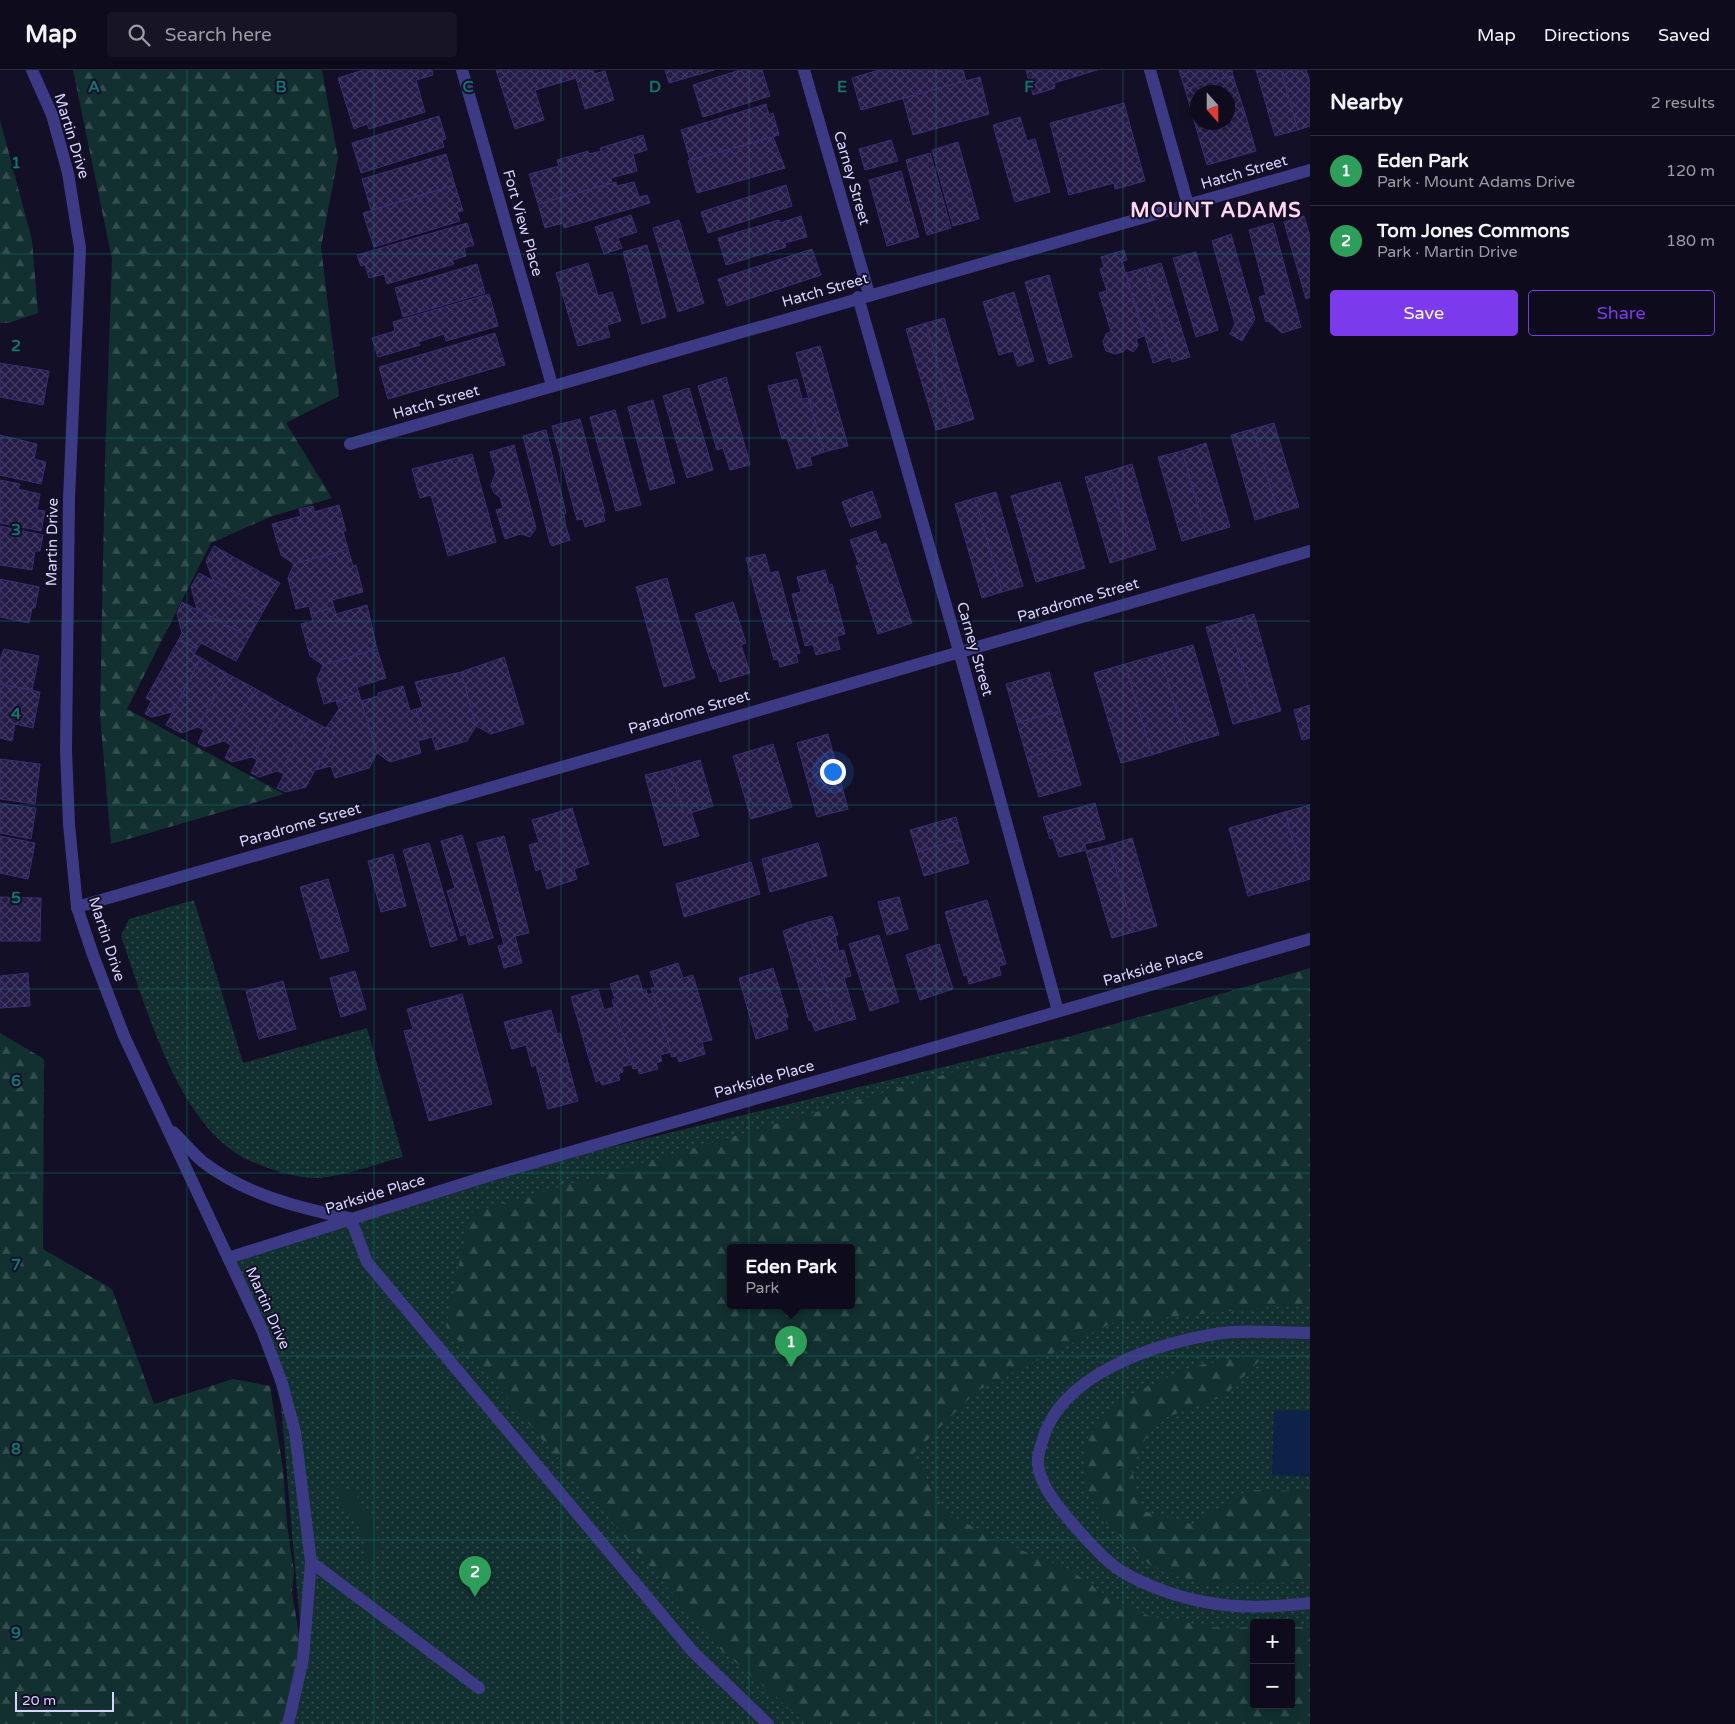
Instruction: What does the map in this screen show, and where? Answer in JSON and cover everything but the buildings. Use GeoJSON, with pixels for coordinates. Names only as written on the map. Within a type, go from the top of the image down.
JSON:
{"type":"FeatureCollection","features":[{"type":"Feature","properties":{"kind":"street","name":"Martin Drive"},"geometry":{"type":"LineString","coordinates":[[32,70],[52,115],[68,173],[80,248],[69,499],[66,750],[77,907],[114,1011],[262,1330],[295,1432],[304,1492],[311,1562],[303,1659],[288,1724]]}},
{"type":"Feature","properties":{"kind":"street","name":"Fort View Place"},"geometry":{"type":"LineString","coordinates":[[462,70],[552,385]]}},
{"type":"Feature","properties":{"kind":"street","name":"Carney Street"},"geometry":{"type":"LineString","coordinates":[[804,70],[863,296],[1058,1011]]}},
{"type":"Feature","properties":{"kind":"street"},"geometry":{"type":"LineString","coordinates":[[1150,70],[1188,205]]}},
{"type":"Feature","properties":{"kind":"street","name":"Hatch Street"},"geometry":{"type":"LineString","coordinates":[[350,444],[863,296],[1310,170]]}},
{"type":"Feature","properties":{"kind":"street","name":"Paradrome Street"},"geometry":{"type":"LineString","coordinates":[[77,907],[1310,551]]}},
{"type":"Feature","properties":{"kind":"street","name":"Parkside Place"},"geometry":{"type":"LineString","coordinates":[[228,1258],[491,1175],[1310,939]]}},
{"type":"Feature","properties":{"kind":"street"},"geometry":{"type":"LineString","coordinates":[[167,1125],[203,1162],[238,1183],[299,1208],[351,1218],[367,1262],[694,1652],[768,1724]]}},
{"type":"Feature","properties":{"kind":"street"},"geometry":{"type":"LineString","coordinates":[[1310,1333],[1218,1333],[1163,1345],[1111,1368],[1070,1394],[1056,1409],[1046,1426],[1038,1456],[1038,1466],[1045,1484],[1065,1515],[1094,1547],[1122,1572],[1160,1589],[1203,1602],[1242,1607],[1275,1607],[1310,1603]]}},
{"type":"Feature","properties":{"kind":"street"},"geometry":{"type":"LineString","coordinates":[[311,1562],[479,1688]]}},
{"type":"Feature","properties":{"kind":"green space"},"geometry":{"type":"Polygon","coordinates":[[[73,70],[322,70],[338,158],[321,247],[339,396],[286,423],[332,498],[270,517],[211,543],[127,709],[284,794],[111,844],[100,715],[105,460],[112,259],[73,70]]]}},
{"type":"Feature","properties":{"kind":"green space"},"geometry":{"type":"Polygon","coordinates":[[[0,120],[32,240],[38,313],[9,323],[0,323],[0,120]]]}},
{"type":"Feature","properties":{"kind":"green space"},"geometry":{"type":"Polygon","coordinates":[[[194,900],[243,1063],[367,1028],[403,1157],[336,1176],[307,1177],[280,1172],[248,1160],[233,1151],[212,1133],[194,1109],[164,1053],[151,1022],[121,936],[129,919],[194,900]]]}},
{"type":"Feature","properties":{"kind":"green space"},"geometry":{"type":"Polygon","coordinates":[[[1310,968],[1310,1307],[1270,1307],[1112,1323],[977,1391],[914,1453],[945,1513],[1023,1551],[1067,1568],[1103,1593],[1149,1616],[1218,1628],[1250,1627],[1250,1709],[1295,1709],[1295,1627],[1310,1627],[1310,1724],[807,1724],[719,1648],[446,1326],[470,1213],[1310,968]]]}},
{"type":"Feature","properties":{"kind":"green space"},"geometry":{"type":"Polygon","coordinates":[[[1310,969],[1310,1724],[288,1724],[303,1659],[281,1405],[262,1330],[228,1258],[461,1183],[1068,1037],[1310,969]]]}},
{"type":"Feature","properties":{"kind":"green space"},"geometry":{"type":"Polygon","coordinates":[[[0,1033],[44,1059],[43,1249],[112,1289],[154,1404],[233,1379],[270,1386],[283,1469],[287,1524],[294,1572],[292,1592],[303,1659],[288,1724],[0,1724],[0,1033]]]}},
{"type":"Feature","properties":{"kind":"green space"},"geometry":{"type":"Polygon","coordinates":[[[1268,1352],[1224,1396],[1154,1422],[1131,1468],[1143,1511],[1192,1524],[1248,1490],[1310,1491],[1310,1582],[1201,1584],[1150,1565],[1104,1521],[1087,1488],[1084,1442],[1121,1398],[1194,1366],[1268,1352]]]}},
{"type":"Feature","properties":{"kind":"green space"},"geometry":{"type":"Polygon","coordinates":[[[335,1487],[353,1490],[373,1521],[380,1545],[375,1561],[364,1562],[364,1544],[361,1531],[339,1499],[335,1487]]]}},
{"type":"Feature","properties":{"kind":"water"},"geometry":{"type":"Polygon","coordinates":[[[1274,1410],[1310,1411],[1310,1477],[1272,1475],[1274,1410]]]}},
{"type":"Feature","properties":{"kind":"place","name":"Eden Park"},"geometry":{"type":"Point","coordinates":[791,1367]}},
{"type":"Feature","properties":{"kind":"place","name":"Tom Jones Commons"},"geometry":{"type":"Point","coordinates":[475,1597]}},
{"type":"Feature","properties":{"kind":"district","name":"MOUNT ADAMS"},"geometry":{"type":"Point","coordinates":[1216,211]}}]}
